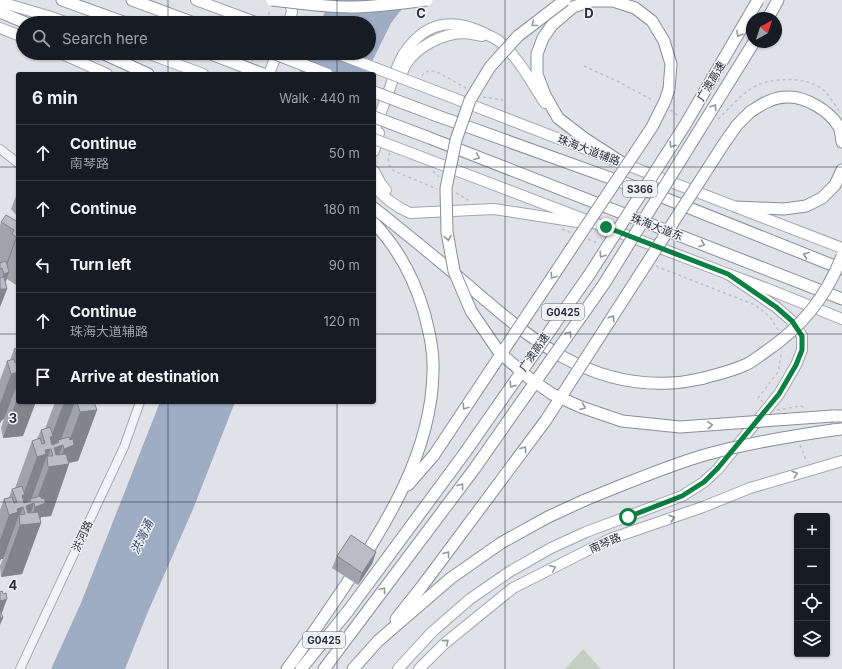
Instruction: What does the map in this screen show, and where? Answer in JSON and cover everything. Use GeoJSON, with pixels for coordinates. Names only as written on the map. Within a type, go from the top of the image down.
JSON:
{"type":"FeatureCollection","features":[{"type":"Feature","properties":{"kind":"highway"},"geometry":{"type":"LineString","coordinates":[[62,0],[107,16]]}},
{"type":"Feature","properties":{"kind":"highway"},"geometry":{"type":"LineString","coordinates":[[132,0],[175,16]]}},
{"type":"Feature","properties":{"kind":"highway"},"geometry":{"type":"LineString","coordinates":[[271,3],[350,7],[392,5],[428,0]]}},
{"type":"Feature","properties":{"kind":"highway"},"geometry":{"type":"LineString","coordinates":[[565,0],[518,36],[490,67],[470,100],[456,140],[446,188],[447,232],[454,271],[471,311],[499,352],[529,378],[560,397],[581,407],[622,421],[680,427],[837,416]]}},
{"type":"Feature","properties":{"kind":"highway","name":"广澳高速"},"geometry":{"type":"LineString","coordinates":[[301,669],[348,611],[464,454],[589,275],[685,125],[758,0]]}},
{"type":"Feature","properties":{"kind":"highway"},"geometry":{"type":"LineString","coordinates":[[771,12],[778,0]]}},
{"type":"Feature","properties":{"kind":"highway"},"geometry":{"type":"LineString","coordinates":[[287,669],[308,642],[355,570],[402,492],[434,455],[652,127],[665,101],[671,64],[664,41],[652,20],[635,8],[613,1],[592,1],[573,7],[552,25],[543,38],[537,54],[537,74],[545,95],[558,118],[584,138],[621,162]]}},
{"type":"Feature","properties":{"kind":"highway"},"geometry":{"type":"LineString","coordinates":[[0,12],[16,19]]}},
{"type":"Feature","properties":{"kind":"highway","name":"广澳高速"},"geometry":{"type":"LineString","coordinates":[[324,669],[475,468],[604,284],[750,48]]}},
{"type":"Feature","properties":{"kind":"highway"},"geometry":{"type":"LineString","coordinates":[[117,60],[144,72]]}},
{"type":"Feature","properties":{"kind":"highway"},"geometry":{"type":"LineString","coordinates":[[228,60],[259,72]]}},
{"type":"Feature","properties":{"kind":"highway"},"geometry":{"type":"LineString","coordinates":[[291,60],[322,72]]}},
{"type":"Feature","properties":{"kind":"highway","name":"S366"},"geometry":{"type":"LineString","coordinates":[[376,93],[435,116],[652,193],[842,270]]}},
{"type":"Feature","properties":{"kind":"highway"},"geometry":{"type":"LineString","coordinates":[[352,669],[378,641],[423,585],[546,420],[737,125],[750,112],[767,101],[787,96],[806,100],[825,111],[839,127],[842,142]]}},
{"type":"Feature","properties":{"kind":"highway","name":"珠海大道东"},"geometry":{"type":"LineString","coordinates":[[376,117],[842,299]]}},
{"type":"Feature","properties":{"kind":"highway"},"geometry":{"type":"LineString","coordinates":[[737,206],[784,209],[806,206],[822,198],[835,185],[842,170]]}},
{"type":"Feature","properties":{"kind":"highway"},"geometry":{"type":"LineString","coordinates":[[376,210],[528,335],[562,358],[592,371],[626,380],[646,382],[672,383],[704,378],[745,365],[776,345],[802,322],[820,300],[835,273],[842,256]]}},
{"type":"Feature","properties":{"kind":"highway"},"geometry":{"type":"LineString","coordinates":[[376,225],[388,237],[405,265],[419,297],[430,333],[433,370],[430,403],[425,430],[402,492]]}},
{"type":"Feature","properties":{"kind":"highway"},"geometry":{"type":"LineString","coordinates":[[378,641],[451,578],[501,543],[548,517],[585,500],[646,476],[706,455],[768,440],[838,429]]}},
{"type":"Feature","properties":{"kind":"main road"},"geometry":{"type":"LineString","coordinates":[[196,0],[239,16]]}},
{"type":"Feature","properties":{"kind":"main road"},"geometry":{"type":"LineString","coordinates":[[290,0],[292,12],[291,16]]}},
{"type":"Feature","properties":{"kind":"main road"},"geometry":{"type":"LineString","coordinates":[[0,2],[48,16]]}},
{"type":"Feature","properties":{"kind":"main road"},"geometry":{"type":"LineString","coordinates":[[376,126],[403,55],[426,30],[447,23],[460,24],[475,29],[499,41],[515,58],[547,107],[558,118]]}},
{"type":"Feature","properties":{"kind":"main road"},"geometry":{"type":"LineString","coordinates":[[0,28],[16,34]]}},
{"type":"Feature","properties":{"kind":"main road"},"geometry":{"type":"LineString","coordinates":[[376,145],[398,82],[406,64],[416,52],[429,43],[443,37],[463,33],[499,41]]}},
{"type":"Feature","properties":{"kind":"main road"},"geometry":{"type":"LineString","coordinates":[[76,60],[103,72]]}},
{"type":"Feature","properties":{"kind":"main road"},"geometry":{"type":"LineString","coordinates":[[167,60],[199,72]]}},
{"type":"Feature","properties":{"kind":"main road"},"geometry":{"type":"LineString","coordinates":[[270,72],[274,60]]}},
{"type":"Feature","properties":{"kind":"main road","name":"珠海大道辅路"},"geometry":{"type":"LineString","coordinates":[[354,60],[737,206],[842,248]]}},
{"type":"Feature","properties":{"kind":"main road"},"geometry":{"type":"LineString","coordinates":[[376,140],[768,289],[842,319]]}},
{"type":"Feature","properties":{"kind":"main road"},"geometry":{"type":"LineString","coordinates":[[376,175],[381,184],[397,201],[413,210],[425,213]]}},
{"type":"Feature","properties":{"kind":"main road"},"geometry":{"type":"LineString","coordinates":[[376,187],[390,201],[401,209],[410,213],[494,209],[606,227]]}},
{"type":"Feature","properties":{"kind":"main road","name":"南琴路"},"geometry":{"type":"LineString","coordinates":[[398,669],[432,632],[470,599],[509,572],[558,545],[586,532],[682,496],[704,482],[718,468],[779,394],[796,365],[802,350],[802,336],[792,321],[776,307],[728,274]]}},
{"type":"Feature","properties":{"kind":"main road","name":"南琴路"},"geometry":{"type":"LineString","coordinates":[[418,669],[444,644],[513,588],[610,540],[703,507],[750,488],[842,461]]}},
{"type":"Feature","properties":{"kind":"street"},"geometry":{"type":"LineString","coordinates":[[0,149],[16,161]]}},
{"type":"Feature","properties":{"kind":"street","name":"洪河路"},"geometry":{"type":"LineString","coordinates":[[20,669],[124,447],[139,404]]}},
{"type":"Feature","properties":{"kind":"path"},"geometry":{"type":"LineString","coordinates":[[269,16],[271,3]]}},
{"type":"Feature","properties":{"kind":"path"},"geometry":{"type":"LineString","coordinates":[[584,66],[619,82],[654,101]]}},
{"type":"Feature","properties":{"kind":"path"},"geometry":{"type":"LineString","coordinates":[[668,109],[675,113]]}},
{"type":"Feature","properties":{"kind":"path"},"geometry":{"type":"LineString","coordinates":[[432,171],[443,181]]}},
{"type":"Feature","properties":{"kind":"green space"},"geometry":{"type":"Polygon","coordinates":[[[583,649],[601,669],[565,669],[583,649]]]}},
{"type":"Feature","properties":{"kind":"water"},"geometry":{"type":"Polygon","coordinates":[[[330,0],[409,0],[391,23],[376,54],[376,16],[323,16],[330,0]]]}},
{"type":"Feature","properties":{"kind":"water"},"geometry":{"type":"Polygon","coordinates":[[[305,60],[373,60],[367,72],[300,72],[305,60]]]}},
{"type":"Feature","properties":{"kind":"water","name":"洪灣涌"},"geometry":{"type":"Polygon","coordinates":[[[159,404],[234,404],[193,509],[147,614],[125,669],[51,669],[81,603],[159,404]]]}},
{"type":"Feature","properties":{"kind":"building"},"geometry":{"type":"Polygon","coordinates":[[[6,215],[16,221],[16,237],[12,234],[14,230],[1,222],[6,215]]]}},
{"type":"Feature","properties":{"kind":"building"},"geometry":{"type":"Polygon","coordinates":[[[6,261],[9,272],[4,274],[2,268],[0,269],[0,263],[6,261]]]}},
{"type":"Feature","properties":{"kind":"building"},"geometry":{"type":"Polygon","coordinates":[[[4,277],[7,289],[0,289],[0,278],[4,277]]]}},
{"type":"Feature","properties":{"kind":"building"},"geometry":{"type":"Polygon","coordinates":[[[14,359],[16,363],[16,373],[11,374],[7,361],[14,359]]]}},
{"type":"Feature","properties":{"kind":"building"},"geometry":{"type":"Polygon","coordinates":[[[78,404],[95,404],[97,410],[80,412],[78,404]]]}},
{"type":"Feature","properties":{"kind":"building"},"geometry":{"type":"Polygon","coordinates":[[[50,427],[53,436],[50,437],[52,445],[59,442],[58,440],[69,437],[70,440],[73,439],[74,445],[64,449],[63,445],[54,448],[56,455],[66,454],[69,464],[48,467],[47,456],[53,456],[51,449],[45,450],[46,454],[37,457],[32,441],[40,438],[42,444],[45,443],[41,430],[50,427]]]}},
{"type":"Feature","properties":{"kind":"building"},"geometry":{"type":"Polygon","coordinates":[[[22,486],[25,495],[22,495],[24,503],[31,501],[30,499],[40,496],[42,499],[44,498],[46,503],[35,507],[34,503],[26,506],[28,513],[38,512],[41,523],[20,525],[19,515],[25,514],[23,507],[17,509],[18,512],[9,515],[4,499],[12,497],[14,503],[17,502],[12,489],[22,486]]]}},
{"type":"Feature","properties":{"kind":"building"},"geometry":{"type":"Polygon","coordinates":[[[351,535],[376,552],[362,573],[337,556],[351,535]]]}},
{"type":"Feature","properties":{"kind":"building"},"geometry":{"type":"Polygon","coordinates":[[[2,591],[3,594],[6,593],[7,599],[0,601],[0,592],[2,591]]]}},
{"type":"Feature","properties":{"kind":"building"},"geometry":{"type":"Polygon","coordinates":[[[0,609],[3,618],[0,618],[0,609]]]}},
{"type":"Feature","properties":{"kind":"route"},"geometry":{"type":"LineString","coordinates":[[606,227],[728,274],[776,307],[792,321],[802,336],[802,350],[796,365],[779,394],[718,468],[704,482],[682,496],[628,517]]}}]}
